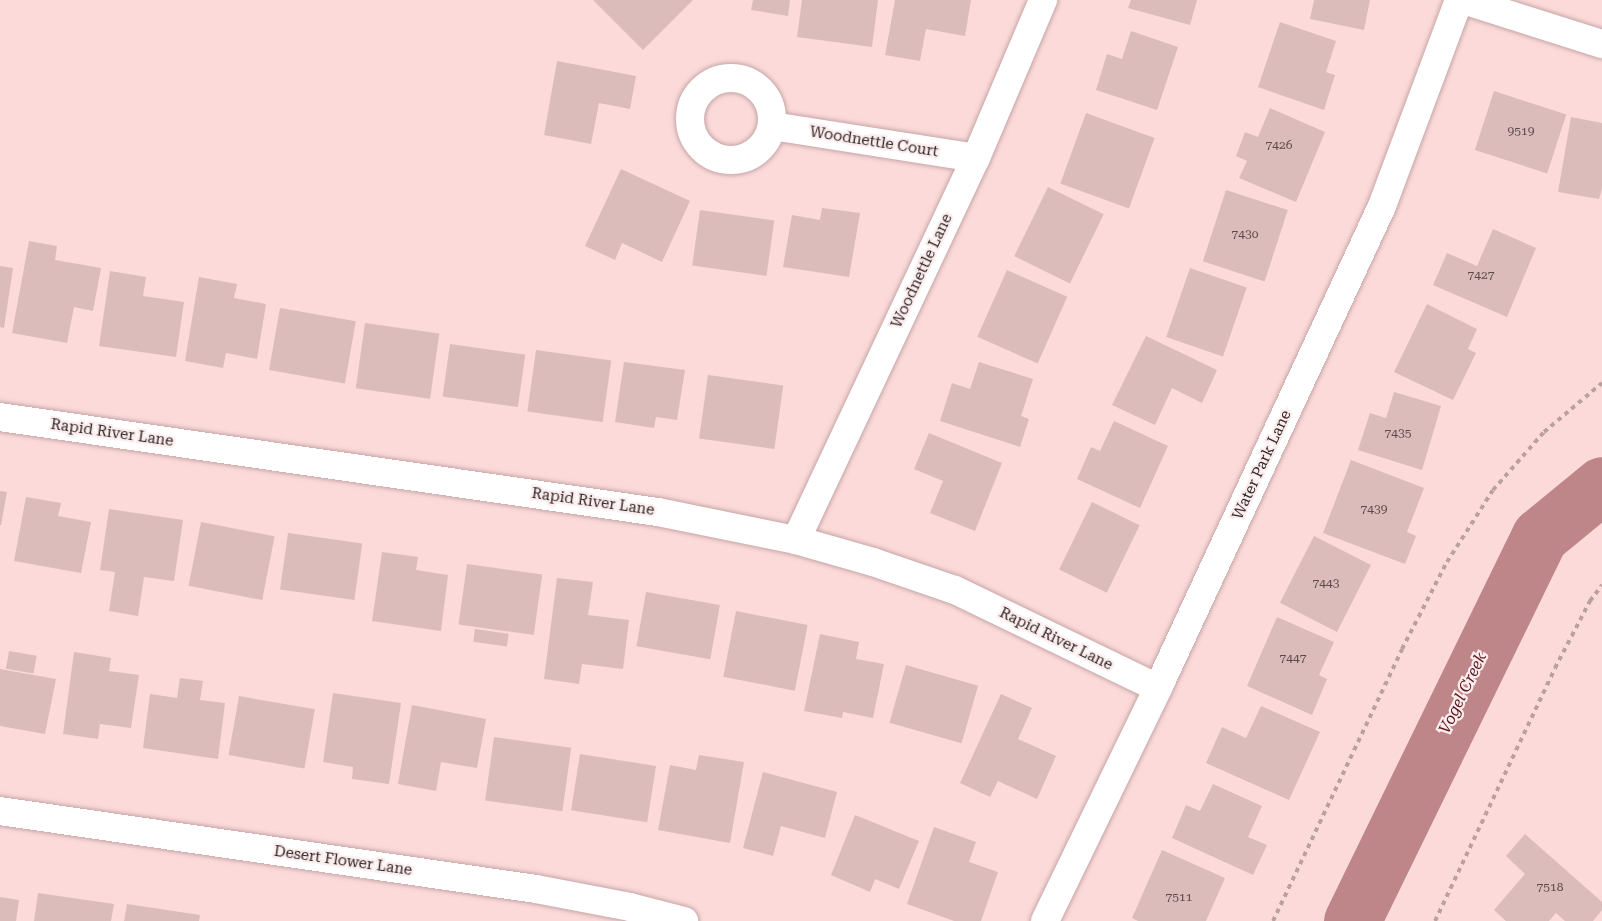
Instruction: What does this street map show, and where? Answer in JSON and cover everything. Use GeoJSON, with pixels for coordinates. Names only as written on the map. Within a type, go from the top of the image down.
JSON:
{"type":"FeatureCollection","features":[{"type":"Feature","properties":{"kind":"street","name":"Woodnettle Lane"},"geometry":{"type":"LineString","coordinates":[[796,540],[976,158],[1043,0]]}},
{"type":"Feature","properties":{"kind":"street","name":"Water Park Lane"},"geometry":{"type":"LineString","coordinates":[[1044,921],[1158,688],[1382,206],[1459,0]]}},
{"type":"Feature","properties":{"kind":"street"},"geometry":{"type":"LineString","coordinates":[[1463,0],[1602,44]]}},
{"type":"Feature","properties":{"kind":"street","name":"Woodnettle Court"},"geometry":{"type":"LineString","coordinates":[[772,126],[976,158]]}},
{"type":"Feature","properties":{"kind":"street","name":"Rapid River Lane"},"geometry":{"type":"LineString","coordinates":[[0,417],[658,512],[796,540],[873,562],[955,590],[1158,688]]}},
{"type":"Feature","properties":{"kind":"street","name":"Desert Flower Lane"},"geometry":{"type":"LineString","coordinates":[[0,811],[536,890],[630,907],[684,921]]}},
{"type":"Feature","properties":{"kind":"path"},"geometry":{"type":"LineString","coordinates":[[1273,921],[1402,649],[1447,562],[1493,490],[1544,432],[1602,383]]}},
{"type":"Feature","properties":{"kind":"path"},"geometry":{"type":"LineString","coordinates":[[1435,921],[1555,668],[1590,602],[1602,585]]}},
{"type":"Feature","properties":{"kind":"building"},"geometry":{"type":"Polygon","coordinates":[[[593,0],[693,0],[643,50],[593,0]]]}},
{"type":"Feature","properties":{"kind":"building"},"geometry":{"type":"Polygon","coordinates":[[[753,0],[790,0],[788,16],[751,10],[753,0]]]}},
{"type":"Feature","properties":{"kind":"building"},"geometry":{"type":"Polygon","coordinates":[[[802,0],[878,0],[872,47],[797,37],[802,0]]]}},
{"type":"Feature","properties":{"kind":"building"},"geometry":{"type":"Polygon","coordinates":[[[895,0],[971,0],[965,36],[926,29],[920,61],[885,55],[895,0]]]}},
{"type":"Feature","properties":{"kind":"building"},"geometry":{"type":"Polygon","coordinates":[[[1131,0],[1197,0],[1190,25],[1128,8],[1131,0]]]}},
{"type":"Feature","properties":{"kind":"building"},"geometry":{"type":"Polygon","coordinates":[[[1314,0],[1370,0],[1364,30],[1310,19],[1314,0]]]}},
{"type":"Feature","properties":{"kind":"building"},"geometry":{"type":"Polygon","coordinates":[[[1280,22],[1336,41],[1326,72],[1335,75],[1324,110],[1258,87],[1280,22]]]}},
{"type":"Feature","properties":{"kind":"building"},"geometry":{"type":"Polygon","coordinates":[[[1131,31],[1178,47],[1157,110],[1096,90],[1107,54],[1122,59],[1131,31]]]}},
{"type":"Feature","properties":{"kind":"building"},"geometry":{"type":"Polygon","coordinates":[[[557,61],[636,76],[630,109],[599,103],[591,144],[544,135],[557,61]]]}},
{"type":"Feature","properties":{"kind":"building"},"geometry":{"type":"Polygon","coordinates":[[[1494,91],[1566,114],[1547,173],[1475,150],[1494,91]]]}},
{"type":"Feature","properties":{"kind":"building"},"geometry":{"type":"Polygon","coordinates":[[[1270,108],[1325,132],[1296,202],[1239,178],[1247,161],[1236,156],[1245,132],[1258,137],[1270,108]]]}},
{"type":"Feature","properties":{"kind":"building"},"geometry":{"type":"Polygon","coordinates":[[[1086,113],[1155,138],[1129,208],[1060,183],[1086,113]]]}},
{"type":"Feature","properties":{"kind":"building"},"geometry":{"type":"Polygon","coordinates":[[[1571,117],[1602,123],[1602,188],[1599,199],[1558,192],[1571,117]]]}},
{"type":"Feature","properties":{"kind":"building"},"geometry":{"type":"Polygon","coordinates":[[[621,169],[690,201],[662,262],[622,243],[615,260],[585,246],[621,169]]]}},
{"type":"Feature","properties":{"kind":"building"},"geometry":{"type":"Polygon","coordinates":[[[1048,187],[1104,214],[1070,283],[1014,256],[1048,187]]]}},
{"type":"Feature","properties":{"kind":"building"},"geometry":{"type":"Polygon","coordinates":[[[1226,190],[1288,210],[1265,281],[1203,261],[1226,190]]]}},
{"type":"Feature","properties":{"kind":"building"},"geometry":{"type":"Polygon","coordinates":[[[822,208],[860,213],[849,277],[783,267],[792,215],[820,220],[822,208]]]}},
{"type":"Feature","properties":{"kind":"building"},"geometry":{"type":"Polygon","coordinates":[[[700,210],[774,220],[766,276],[692,265],[700,210]]]}},
{"type":"Feature","properties":{"kind":"building"},"geometry":{"type":"Polygon","coordinates":[[[1493,229],[1536,248],[1507,317],[1433,285],[1447,253],[1477,266],[1493,229]]]}},
{"type":"Feature","properties":{"kind":"building"},"geometry":{"type":"Polygon","coordinates":[[[29,241],[57,246],[55,260],[101,268],[93,311],[74,307],[67,343],[12,333],[29,241]]]}},
{"type":"Feature","properties":{"kind":"building"},"geometry":{"type":"Polygon","coordinates":[[[0,266],[13,268],[4,328],[0,327],[0,266]]]}},
{"type":"Feature","properties":{"kind":"building"},"geometry":{"type":"Polygon","coordinates":[[[1190,268],[1247,288],[1223,357],[1166,337],[1190,268]]]}},
{"type":"Feature","properties":{"kind":"building"},"geometry":{"type":"Polygon","coordinates":[[[1007,270],[1067,297],[1038,364],[977,337],[1007,270]]]}},
{"type":"Feature","properties":{"kind":"building"},"geometry":{"type":"Polygon","coordinates":[[[110,271],[146,277],[143,296],[184,302],[176,357],[99,346],[110,271]]]}},
{"type":"Feature","properties":{"kind":"building"},"geometry":{"type":"Polygon","coordinates":[[[199,277],[237,284],[234,298],[266,304],[257,359],[226,353],[223,368],[185,361],[199,277]]]}},
{"type":"Feature","properties":{"kind":"building"},"geometry":{"type":"Polygon","coordinates":[[[1427,304],[1477,329],[1468,349],[1476,353],[1453,400],[1394,372],[1427,304]]]}},
{"type":"Feature","properties":{"kind":"building"},"geometry":{"type":"Polygon","coordinates":[[[280,308],[356,321],[345,383],[269,370],[280,308]]]}},
{"type":"Feature","properties":{"kind":"building"},"geometry":{"type":"Polygon","coordinates":[[[365,323],[439,333],[430,399],[356,388],[365,323]]]}},
{"type":"Feature","properties":{"kind":"building"},"geometry":{"type":"Polygon","coordinates":[[[1146,336],[1217,370],[1202,403],[1172,388],[1155,425],[1112,405],[1146,336]]]}},
{"type":"Feature","properties":{"kind":"building"},"geometry":{"type":"Polygon","coordinates":[[[450,344],[525,355],[518,407],[443,396],[450,344]]]}},
{"type":"Feature","properties":{"kind":"building"},"geometry":{"type":"Polygon","coordinates":[[[536,350],[611,361],[603,422],[527,411],[536,350]]]}},
{"type":"Feature","properties":{"kind":"building"},"geometry":{"type":"Polygon","coordinates":[[[624,362],[685,370],[677,420],[656,417],[654,428],[615,422],[624,362]]]}},
{"type":"Feature","properties":{"kind":"building"},"geometry":{"type":"Polygon","coordinates":[[[979,362],[1033,379],[1021,416],[1029,419],[1020,447],[940,421],[952,383],[970,389],[979,362]]]}},
{"type":"Feature","properties":{"kind":"building"},"geometry":{"type":"Polygon","coordinates":[[[708,375],[783,386],[774,449],[699,438],[708,375]]]}},
{"type":"Feature","properties":{"kind":"building"},"geometry":{"type":"Polygon","coordinates":[[[1394,392],[1441,406],[1422,470],[1358,450],[1370,413],[1386,418],[1394,392]]]}},
{"type":"Feature","properties":{"kind":"building"},"geometry":{"type":"Polygon","coordinates":[[[1114,421],[1168,446],[1140,508],[1077,479],[1091,447],[1100,451],[1114,421]]]}},
{"type":"Feature","properties":{"kind":"building"},"geometry":{"type":"Polygon","coordinates":[[[929,433],[1002,463],[975,531],[930,513],[943,481],[914,469],[929,433]]]}},
{"type":"Feature","properties":{"kind":"building"},"geometry":{"type":"Polygon","coordinates":[[[1351,460],[1424,488],[1407,532],[1416,536],[1405,564],[1323,533],[1351,460]]]}},
{"type":"Feature","properties":{"kind":"building"},"geometry":{"type":"Polygon","coordinates":[[[0,491],[7,492],[1,525],[0,525],[0,491]]]}},
{"type":"Feature","properties":{"kind":"building"},"geometry":{"type":"Polygon","coordinates":[[[26,497],[61,503],[58,516],[91,522],[81,573],[14,561],[26,497]]]}},
{"type":"Feature","properties":{"kind":"building"},"geometry":{"type":"Polygon","coordinates":[[[1092,502],[1140,525],[1107,593],[1059,569],[1092,502]]]}},
{"type":"Feature","properties":{"kind":"building"},"geometry":{"type":"Polygon","coordinates":[[[109,509],[183,520],[174,581],[144,577],[138,616],[109,611],[115,572],[100,570],[109,509]]]}},
{"type":"Feature","properties":{"kind":"building"},"geometry":{"type":"Polygon","coordinates":[[[201,522],[275,536],[262,600],[189,586],[201,522]]]}},
{"type":"Feature","properties":{"kind":"building"},"geometry":{"type":"Polygon","coordinates":[[[288,533],[362,543],[354,600],[280,589],[288,533]]]}},
{"type":"Feature","properties":{"kind":"building"},"geometry":{"type":"Polygon","coordinates":[[[1314,536],[1371,565],[1337,632],[1280,603],[1314,536]]]}},
{"type":"Feature","properties":{"kind":"building"},"geometry":{"type":"Polygon","coordinates":[[[382,552],[418,557],[416,570],[448,575],[441,631],[372,621],[382,552]]]}},
{"type":"Feature","properties":{"kind":"building"},"geometry":{"type":"Polygon","coordinates":[[[467,564],[542,575],[534,635],[459,624],[467,564]]]}},
{"type":"Feature","properties":{"kind":"building"},"geometry":{"type":"Polygon","coordinates":[[[557,578],[593,582],[588,615],[629,620],[623,669],[582,664],[579,684],[544,679],[557,578]]]}},
{"type":"Feature","properties":{"kind":"building"},"geometry":{"type":"Polygon","coordinates":[[[646,592],[720,605],[710,659],[636,646],[646,592]]]}},
{"type":"Feature","properties":{"kind":"building"},"geometry":{"type":"Polygon","coordinates":[[[736,611],[808,625],[795,691],[723,677],[736,611]]]}},
{"type":"Feature","properties":{"kind":"building"},"geometry":{"type":"Polygon","coordinates":[[[1277,617],[1334,642],[1319,675],[1327,679],[1312,715],[1247,686],[1277,617]]]}},
{"type":"Feature","properties":{"kind":"building"},"geometry":{"type":"Polygon","coordinates":[[[475,629],[509,634],[507,647],[473,642],[475,629]]]}},
{"type":"Feature","properties":{"kind":"building"},"geometry":{"type":"Polygon","coordinates":[[[820,634],[859,642],[856,659],[884,664],[873,718],[843,712],[842,718],[804,711],[820,634]]]}},
{"type":"Feature","properties":{"kind":"building"},"geometry":{"type":"Polygon","coordinates":[[[9,651],[37,656],[33,674],[6,669],[9,651]]]}},
{"type":"Feature","properties":{"kind":"building"},"geometry":{"type":"Polygon","coordinates":[[[74,652],[111,658],[109,671],[139,675],[131,728],[100,724],[98,739],[63,734],[74,652]]]}},
{"type":"Feature","properties":{"kind":"building"},"geometry":{"type":"Polygon","coordinates":[[[906,665],[978,686],[962,743],[889,723],[906,665]]]}},
{"type":"Feature","properties":{"kind":"building"},"geometry":{"type":"Polygon","coordinates":[[[0,669],[56,679],[45,734],[0,726],[0,669]]]}},
{"type":"Feature","properties":{"kind":"building"},"geometry":{"type":"Polygon","coordinates":[[[180,678],[203,681],[200,700],[225,703],[218,759],[143,748],[150,694],[177,698],[180,678]]]}},
{"type":"Feature","properties":{"kind":"building"},"geometry":{"type":"Polygon","coordinates":[[[333,693],[401,703],[389,784],[352,779],[353,767],[323,762],[333,693]]]}},
{"type":"Feature","properties":{"kind":"building"},"geometry":{"type":"Polygon","coordinates":[[[1001,694],[1032,708],[1018,739],[1056,756],[1037,799],[998,781],[990,797],[960,783],[1001,694]]]}},
{"type":"Feature","properties":{"kind":"building"},"geometry":{"type":"Polygon","coordinates":[[[239,696],[315,709],[304,768],[229,755],[239,696]]]}},
{"type":"Feature","properties":{"kind":"building"},"geometry":{"type":"Polygon","coordinates":[[[412,705],[486,719],[477,768],[441,762],[436,791],[398,784],[412,705]]]}},
{"type":"Feature","properties":{"kind":"building"},"geometry":{"type":"Polygon","coordinates":[[[1261,706],[1320,732],[1289,800],[1206,763],[1222,727],[1246,738],[1261,706]]]}},
{"type":"Feature","properties":{"kind":"building"},"geometry":{"type":"Polygon","coordinates":[[[494,737],[571,748],[562,811],[485,800],[494,737]]]}},
{"type":"Feature","properties":{"kind":"building"},"geometry":{"type":"Polygon","coordinates":[[[580,754],[656,766],[647,822],[571,810],[580,754]]]}},
{"type":"Feature","properties":{"kind":"building"},"geometry":{"type":"Polygon","coordinates":[[[699,755],[744,762],[730,843],[658,830],[670,765],[696,770],[699,755]]]}},
{"type":"Feature","properties":{"kind":"building"},"geometry":{"type":"Polygon","coordinates":[[[763,772],[837,792],[825,838],[781,826],[773,856],[743,848],[763,772]]]}},
{"type":"Feature","properties":{"kind":"building"},"geometry":{"type":"Polygon","coordinates":[[[1213,784],[1262,806],[1248,837],[1267,845],[1253,875],[1172,838],[1186,805],[1200,811],[1213,784]]]}},
{"type":"Feature","properties":{"kind":"building"},"geometry":{"type":"Polygon","coordinates":[[[855,815],[919,841],[899,889],[875,879],[870,892],[831,875],[855,815]]]}},
{"type":"Feature","properties":{"kind":"building"},"geometry":{"type":"Polygon","coordinates":[[[934,827],[976,842],[969,862],[998,872],[981,921],[954,921],[907,904],[934,827]]]}},
{"type":"Feature","properties":{"kind":"building"},"geometry":{"type":"Polygon","coordinates":[[[1525,834],[1602,902],[1602,910],[1593,921],[1565,921],[1556,913],[1549,921],[1506,921],[1494,910],[1525,874],[1506,856],[1525,834]]]}},
{"type":"Feature","properties":{"kind":"building"},"geometry":{"type":"Polygon","coordinates":[[[1162,850],[1225,878],[1206,921],[1138,921],[1132,918],[1162,850]]]}},
{"type":"Feature","properties":{"kind":"building"},"geometry":{"type":"Polygon","coordinates":[[[38,893],[114,904],[111,921],[34,921],[38,893]]]}},
{"type":"Feature","properties":{"kind":"building"},"geometry":{"type":"Polygon","coordinates":[[[0,897],[19,900],[16,921],[0,921],[0,897]]]}},
{"type":"Feature","properties":{"kind":"building"},"geometry":{"type":"Polygon","coordinates":[[[127,904],[200,915],[199,921],[124,921],[127,904]]]}},
{"type":"Feature","properties":{"kind":"waterway","name":"Vogel Creek"},"geometry":{"type":"LineString","coordinates":[[1352,921],[1540,536],[1602,485]]}}]}
